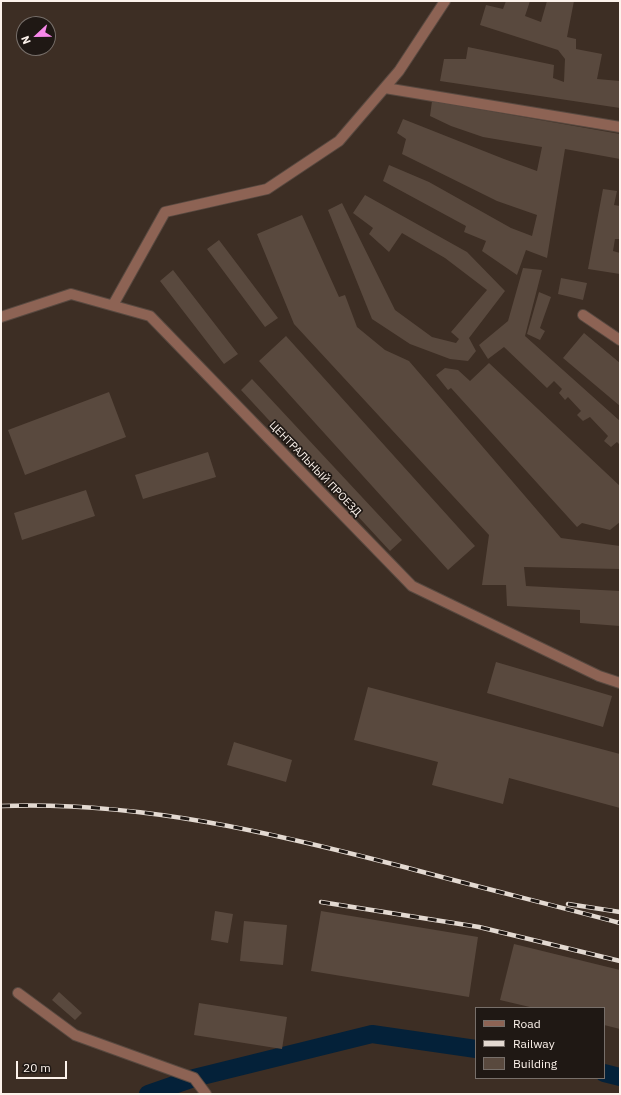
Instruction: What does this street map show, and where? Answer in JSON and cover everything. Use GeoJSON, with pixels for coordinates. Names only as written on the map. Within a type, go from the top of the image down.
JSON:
{"type":"FeatureCollection","features":[{"type":"Feature","properties":{"kind":"street"},"geometry":{"type":"LineString","coordinates":[[113,305],[165,212],[267,189],[339,141],[399,71],[445,1]]}},
{"type":"Feature","properties":{"kind":"street"},"geometry":{"type":"LineString","coordinates":[[385,88],[620,127]]}},
{"type":"Feature","properties":{"kind":"street","name":"ЦЕНТРАЛЬНЫЙ ПРОЕЗД"},"geometry":{"type":"LineString","coordinates":[[1,318],[71,294],[150,316],[412,586],[599,676],[620,683]]}},
{"type":"Feature","properties":{"kind":"street"},"geometry":{"type":"LineString","coordinates":[[583,315],[620,340]]}},
{"type":"Feature","properties":{"kind":"street"},"geometry":{"type":"LineString","coordinates":[[18,993],[75,1035],[194,1078],[206,1094]]}},
{"type":"Feature","properties":{"kind":"building"},"geometry":{"type":"Polygon","coordinates":[[[506,1],[530,1],[525,16],[541,22],[547,1],[574,1],[567,37],[576,39],[576,49],[602,54],[597,79],[620,81],[620,108],[440,81],[444,59],[466,59],[468,47],[554,65],[553,78],[564,82],[565,59],[558,50],[480,25],[486,5],[503,9],[506,1]]]}},
{"type":"Feature","properties":{"kind":"building"},"geometry":{"type":"Polygon","coordinates":[[[432,101],[620,134],[620,159],[565,149],[547,258],[526,250],[517,275],[482,251],[486,241],[464,232],[466,226],[383,181],[389,165],[429,182],[511,228],[532,236],[537,215],[497,201],[402,154],[406,139],[397,133],[403,119],[537,171],[542,147],[483,137],[451,126],[430,116],[432,101]]]}},
{"type":"Feature","properties":{"kind":"building"},"geometry":{"type":"Polygon","coordinates":[[[603,189],[617,191],[614,205],[620,206],[620,239],[615,239],[613,251],[620,253],[620,274],[588,269],[603,189]]]}},
{"type":"Feature","properties":{"kind":"building"},"geometry":{"type":"Polygon","coordinates":[[[365,195],[467,252],[505,291],[469,338],[476,351],[468,361],[450,359],[410,344],[372,319],[328,210],[342,203],[395,310],[432,337],[456,343],[459,339],[451,332],[487,290],[445,258],[402,233],[389,252],[369,234],[373,228],[353,213],[365,195]]]}},
{"type":"Feature","properties":{"kind":"building"},"geometry":{"type":"Polygon","coordinates":[[[302,215],[339,297],[345,295],[357,327],[385,350],[409,361],[561,538],[620,546],[620,569],[524,567],[526,586],[620,591],[620,626],[580,623],[580,610],[507,606],[506,585],[482,585],[489,535],[294,324],[257,234],[302,215]]]}},
{"type":"Feature","properties":{"kind":"building"},"geometry":{"type":"Polygon","coordinates":[[[219,240],[278,318],[265,327],[207,249],[219,240]]]}},
{"type":"Feature","properties":{"kind":"building"},"geometry":{"type":"Polygon","coordinates":[[[523,268],[542,270],[525,336],[620,421],[620,445],[617,442],[611,447],[604,441],[608,436],[590,417],[583,421],[577,415],[581,411],[568,397],[565,400],[559,393],[562,389],[554,381],[547,388],[504,347],[488,359],[479,345],[508,321],[523,268]]]}},
{"type":"Feature","properties":{"kind":"building"},"geometry":{"type":"Polygon","coordinates":[[[173,270],[238,354],[224,364],[160,281],[173,270]]]}},
{"type":"Feature","properties":{"kind":"building"},"geometry":{"type":"Polygon","coordinates":[[[561,278],[587,283],[583,300],[558,294],[561,278]]]}},
{"type":"Feature","properties":{"kind":"building"},"geometry":{"type":"Polygon","coordinates":[[[539,292],[551,297],[540,328],[545,331],[540,340],[527,334],[539,292]]]}},
{"type":"Feature","properties":{"kind":"building"},"geometry":{"type":"Polygon","coordinates":[[[584,333],[620,363],[620,406],[563,358],[584,333]]]}},
{"type":"Feature","properties":{"kind":"building"},"geometry":{"type":"Polygon","coordinates":[[[286,336],[475,546],[448,570],[259,361],[286,336]]]}},
{"type":"Feature","properties":{"kind":"building"},"geometry":{"type":"Polygon","coordinates":[[[489,363],[620,486],[620,522],[610,530],[582,523],[577,527],[451,388],[448,390],[436,375],[445,368],[458,370],[470,381],[489,363]]]}},
{"type":"Feature","properties":{"kind":"building"},"geometry":{"type":"Polygon","coordinates":[[[252,379],[402,540],[390,551],[241,390],[252,379]]]}},
{"type":"Feature","properties":{"kind":"building"},"geometry":{"type":"Polygon","coordinates":[[[109,392],[126,437],[25,475],[8,430],[109,392]]]}},
{"type":"Feature","properties":{"kind":"building"},"geometry":{"type":"Polygon","coordinates":[[[208,452],[216,477],[143,499],[135,475],[208,452]]]}},
{"type":"Feature","properties":{"kind":"building"},"geometry":{"type":"Polygon","coordinates":[[[86,490],[95,516],[22,540],[14,513],[86,490]]]}},
{"type":"Feature","properties":{"kind":"building"},"geometry":{"type":"Polygon","coordinates":[[[496,662],[612,696],[603,727],[487,693],[496,662]]]}},
{"type":"Feature","properties":{"kind":"building"},"geometry":{"type":"Polygon","coordinates":[[[368,687],[620,754],[620,808],[509,778],[503,804],[432,785],[438,762],[354,740],[368,687]]]}},
{"type":"Feature","properties":{"kind":"building"},"geometry":{"type":"Polygon","coordinates":[[[234,742],[292,760],[286,782],[227,765],[234,742]]]}},
{"type":"Feature","properties":{"kind":"building"},"geometry":{"type":"Polygon","coordinates":[[[215,911],[233,914],[228,943],[211,940],[215,911]]]}},
{"type":"Feature","properties":{"kind":"building"},"geometry":{"type":"Polygon","coordinates":[[[321,911],[478,937],[469,997],[311,971],[321,911]]]}},
{"type":"Feature","properties":{"kind":"building"},"geometry":{"type":"Polygon","coordinates":[[[244,921],[287,925],[283,965],[240,961],[244,921]]]}},
{"type":"Feature","properties":{"kind":"building"},"geometry":{"type":"Polygon","coordinates":[[[514,944],[620,970],[620,1029],[605,1025],[605,1007],[530,1007],[500,1000],[514,944]]]}},
{"type":"Feature","properties":{"kind":"building"},"geometry":{"type":"Polygon","coordinates":[[[59,992],[82,1013],[75,1020],[52,1000],[59,992]]]}},
{"type":"Feature","properties":{"kind":"building"},"geometry":{"type":"Polygon","coordinates":[[[199,1003],[287,1017],[282,1049],[194,1035],[199,1003]]]}},
{"type":"Feature","properties":{"kind":"waterway"},"geometry":{"type":"LineString","coordinates":[[148,1094],[194,1078],[372,1034],[475,1049]]}},
{"type":"Feature","properties":{"kind":"waterway"},"geometry":{"type":"LineString","coordinates":[[605,1073],[620,1077]]}},
{"type":"Feature","properties":{"kind":"railway"},"geometry":{"type":"LineString","coordinates":[[1,806],[53,806],[105,809],[156,814],[206,822],[357,855],[620,923]]}},
{"type":"Feature","properties":{"kind":"railway"},"geometry":{"type":"LineString","coordinates":[[321,902],[479,927],[620,961]]}},
{"type":"Feature","properties":{"kind":"railway"},"geometry":{"type":"LineString","coordinates":[[568,904],[620,912]]}}]}
